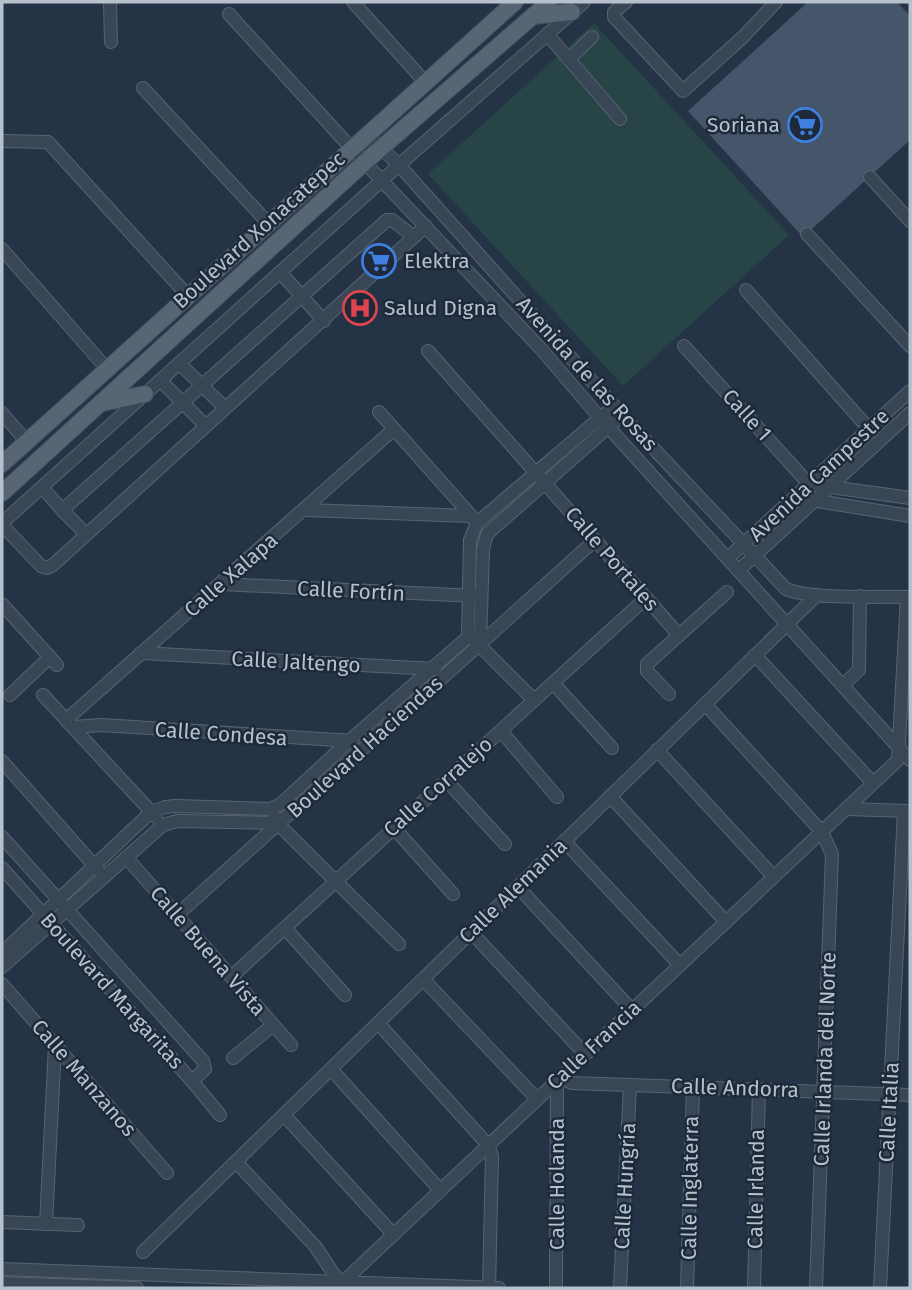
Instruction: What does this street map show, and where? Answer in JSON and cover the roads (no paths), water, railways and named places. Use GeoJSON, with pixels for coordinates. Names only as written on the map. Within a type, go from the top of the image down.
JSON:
{"type":"FeatureCollection","features":[{"type":"Feature","properties":{"kind":"main road","name":"Boulevard Xonacatepec"},"geometry":{"type":"LineString","coordinates":[[2,464],[515,2]]}},
{"type":"Feature","properties":{"kind":"main road","name":"Boulevard Xonacatepec"},"geometry":{"type":"LineString","coordinates":[[2,494],[365,162],[549,2]]}},
{"type":"Feature","properties":{"kind":"main road"},"geometry":{"type":"LineString","coordinates":[[533,16],[578,7]]}},
{"type":"Feature","properties":{"kind":"main road"},"geometry":{"type":"LineString","coordinates":[[99,403],[145,394]]}},
{"type":"Feature","properties":{"kind":"street"},"geometry":{"type":"LineString","coordinates":[[110,2],[111,42]]}},
{"type":"Feature","properties":{"kind":"street"},"geometry":{"type":"LineString","coordinates":[[353,2],[425,82]]}},
{"type":"Feature","properties":{"kind":"street"},"geometry":{"type":"LineString","coordinates":[[626,2],[614,12],[614,17],[684,91],[743,37],[776,2]]}},
{"type":"Feature","properties":{"kind":"street"},"geometry":{"type":"LineString","coordinates":[[426,226],[53,565],[47,568],[41,566],[2,524],[382,179],[578,7]]}},
{"type":"Feature","properties":{"kind":"street","name":"Avenida de las Rosas"},"geometry":{"type":"LineString","coordinates":[[229,14],[542,350],[604,423],[910,760]]}},
{"type":"Feature","properties":{"kind":"street"},"geometry":{"type":"LineString","coordinates":[[547,34],[620,119]]}},
{"type":"Feature","properties":{"kind":"street"},"geometry":{"type":"LineString","coordinates":[[569,59],[592,37]]}},
{"type":"Feature","properties":{"kind":"street"},"geometry":{"type":"LineString","coordinates":[[144,88],[268,224]]}},
{"type":"Feature","properties":{"kind":"street","name":"Avenida de las Rosas"},"geometry":{"type":"LineString","coordinates":[[367,135],[398,165],[618,410],[786,589],[794,593],[817,595]]}},
{"type":"Feature","properties":{"kind":"street"},"geometry":{"type":"LineString","coordinates":[[2,141],[48,142],[188,296]]}},
{"type":"Feature","properties":{"kind":"street"},"geometry":{"type":"LineString","coordinates":[[870,177],[910,222]]}},
{"type":"Feature","properties":{"kind":"street"},"geometry":{"type":"LineString","coordinates":[[63,511],[387,220],[392,220],[414,237]]}},
{"type":"Feature","properties":{"kind":"street"},"geometry":{"type":"LineString","coordinates":[[807,234],[910,346]]}},
{"type":"Feature","properties":{"kind":"street"},"geometry":{"type":"LineString","coordinates":[[2,250],[107,369]]}},
{"type":"Feature","properties":{"kind":"street"},"geometry":{"type":"LineString","coordinates":[[280,272],[324,321]]}},
{"type":"Feature","properties":{"kind":"street"},"geometry":{"type":"LineString","coordinates":[[746,289],[869,429]]}},
{"type":"Feature","properties":{"kind":"street","name":"Calle 1"},"geometry":{"type":"LineString","coordinates":[[684,346],[809,484]]}},
{"type":"Feature","properties":{"kind":"street","name":"Calle Portales"},"geometry":{"type":"LineString","coordinates":[[428,351],[679,635]]}},
{"type":"Feature","properties":{"kind":"street"},"geometry":{"type":"LineString","coordinates":[[179,363],[225,408]]}},
{"type":"Feature","properties":{"kind":"street"},"geometry":{"type":"LineString","coordinates":[[160,380],[205,425]]}},
{"type":"Feature","properties":{"kind":"street","name":"Avenida Campestre"},"geometry":{"type":"LineString","coordinates":[[728,558],[910,391]]}},
{"type":"Feature","properties":{"kind":"street"},"geometry":{"type":"LineString","coordinates":[[534,700],[480,644],[468,636],[483,541],[541,478],[618,410]]}},
{"type":"Feature","properties":{"kind":"street"},"geometry":{"type":"LineString","coordinates":[[379,412],[487,534]]}},
{"type":"Feature","properties":{"kind":"street"},"geometry":{"type":"LineString","coordinates":[[2,413],[27,442]]}},
{"type":"Feature","properties":{"kind":"street","name":"Avenida Campestre"},"geometry":{"type":"LineString","coordinates":[[739,570],[910,413]]}},
{"type":"Feature","properties":{"kind":"street","name":"Calle Xalapa"},"geometry":{"type":"LineString","coordinates":[[69,723],[142,653],[394,429]]}},
{"type":"Feature","properties":{"kind":"street"},"geometry":{"type":"LineString","coordinates":[[306,510],[474,520],[541,478]]}},
{"type":"Feature","properties":{"kind":"street"},"geometry":{"type":"LineString","coordinates":[[809,484],[910,498]]}},
{"type":"Feature","properties":{"kind":"street"},"geometry":{"type":"LineString","coordinates":[[42,487],[86,534]]}},
{"type":"Feature","properties":{"kind":"street"},"geometry":{"type":"LineString","coordinates":[[879,511],[883,494]]}},
{"type":"Feature","properties":{"kind":"street"},"geometry":{"type":"LineString","coordinates":[[793,498],[910,516]]}},
{"type":"Feature","properties":{"kind":"street"},"geometry":{"type":"LineString","coordinates":[[474,520],[470,540],[480,644]]}},
{"type":"Feature","properties":{"kind":"street","name":"Boulevard Haciendas"},"geometry":{"type":"LineString","coordinates":[[163,825],[177,821],[278,824],[595,540]]}},
{"type":"Feature","properties":{"kind":"street","name":"Calle Fortín"},"geometry":{"type":"LineString","coordinates":[[221,584],[475,596]]}},
{"type":"Feature","properties":{"kind":"street"},"geometry":{"type":"LineString","coordinates":[[669,694],[647,671],[647,664],[727,592]]}},
{"type":"Feature","properties":{"kind":"street"},"geometry":{"type":"LineString","coordinates":[[817,595],[909,597],[899,748]]}},
{"type":"Feature","properties":{"kind":"street","name":"Calle Alemania"},"geometry":{"type":"LineString","coordinates":[[144,1252],[817,595]]}},
{"type":"Feature","properties":{"kind":"street"},"geometry":{"type":"LineString","coordinates":[[843,685],[859,670],[860,596]]}},
{"type":"Feature","properties":{"kind":"street","name":"Calle Corralejo"},"geometry":{"type":"LineString","coordinates":[[231,977],[646,598]]}},
{"type":"Feature","properties":{"kind":"street"},"geometry":{"type":"LineString","coordinates":[[2,604],[53,661],[10,695]]}},
{"type":"Feature","properties":{"kind":"street","name":"Boulevard Haciendas"},"geometry":{"type":"LineString","coordinates":[[151,812],[176,806],[270,809],[281,804],[468,636]]}},
{"type":"Feature","properties":{"kind":"street","name":"Calle Jaltengo"},"geometry":{"type":"LineString","coordinates":[[142,653],[450,670]]}},
{"type":"Feature","properties":{"kind":"street"},"geometry":{"type":"LineString","coordinates":[[755,655],[873,783]]}},
{"type":"Feature","properties":{"kind":"street"},"geometry":{"type":"LineString","coordinates":[[553,682],[612,748]]}},
{"type":"Feature","properties":{"kind":"street"},"geometry":{"type":"LineString","coordinates":[[2,953],[61,905],[103,876],[163,825],[43,695]]}},
{"type":"Feature","properties":{"kind":"street"},"geometry":{"type":"LineString","coordinates":[[705,704],[822,832]]}},
{"type":"Feature","properties":{"kind":"street","name":"Calle Condesa"},"geometry":{"type":"LineString","coordinates":[[69,723],[369,743]]}},
{"type":"Feature","properties":{"kind":"street"},"geometry":{"type":"LineString","coordinates":[[501,730],[557,797]]}},
{"type":"Feature","properties":{"kind":"street","name":"Calle Francia"},"geometry":{"type":"LineString","coordinates":[[340,1282],[898,760],[899,748]]}},
{"type":"Feature","properties":{"kind":"street"},"geometry":{"type":"LineString","coordinates":[[657,750],[774,877]]}},
{"type":"Feature","properties":{"kind":"street"},"geometry":{"type":"LineString","coordinates":[[2,761],[103,876]]}},
{"type":"Feature","properties":{"kind":"street"},"geometry":{"type":"LineString","coordinates":[[446,780],[505,845]]}},
{"type":"Feature","properties":{"kind":"street"},"geometry":{"type":"LineString","coordinates":[[610,796],[726,922]]}},
{"type":"Feature","properties":{"kind":"street"},"geometry":{"type":"LineString","coordinates":[[847,808],[907,811]]}},
{"type":"Feature","properties":{"kind":"street"},"geometry":{"type":"LineString","coordinates":[[270,809],[278,824],[399,944]]}},
{"type":"Feature","properties":{"kind":"street","name":"Calle Italia"},"geometry":{"type":"LineString","coordinates":[[880,1288],[907,811]]}},
{"type":"Feature","properties":{"kind":"street"},"geometry":{"type":"LineString","coordinates":[[61,905],[93,865],[151,812]]}},
{"type":"Feature","properties":{"kind":"street"},"geometry":{"type":"LineString","coordinates":[[177,915],[278,824]]}},
{"type":"Feature","properties":{"kind":"street"},"geometry":{"type":"LineString","coordinates":[[394,828],[453,894]]}},
{"type":"Feature","properties":{"kind":"street","name":"Calle Irlanda del Norte"},"geometry":{"type":"LineString","coordinates":[[816,1288],[832,854],[822,832]]}},
{"type":"Feature","properties":{"kind":"street"},"geometry":{"type":"LineString","coordinates":[[564,841],[680,965]]}},
{"type":"Feature","properties":{"kind":"street","name":"Boulevard Margaritas"},"geometry":{"type":"LineString","coordinates":[[3,843],[203,1061],[205,1069],[192,1081]]}},
{"type":"Feature","properties":{"kind":"street","name":"Calle Buena Vista"},"geometry":{"type":"LineString","coordinates":[[126,857],[291,1045]]}},
{"type":"Feature","properties":{"kind":"street","name":"Boulevard Margaritas"},"geometry":{"type":"LineString","coordinates":[[2,868],[220,1115]]}},
{"type":"Feature","properties":{"kind":"street"},"geometry":{"type":"LineString","coordinates":[[518,887],[632,1010]]}},
{"type":"Feature","properties":{"kind":"street"},"geometry":{"type":"LineString","coordinates":[[2,967],[46,918]]}},
{"type":"Feature","properties":{"kind":"street"},"geometry":{"type":"LineString","coordinates":[[285,928],[345,995]]}},
{"type":"Feature","properties":{"kind":"street"},"geometry":{"type":"LineString","coordinates":[[471,932],[585,1054]]}},
{"type":"Feature","properties":{"kind":"street"},"geometry":{"type":"LineString","coordinates":[[423,979],[537,1099]]}},
{"type":"Feature","properties":{"kind":"street","name":"Calle Manzanos"},"geometry":{"type":"LineString","coordinates":[[2,984],[167,1172]]}},
{"type":"Feature","properties":{"kind":"street"},"geometry":{"type":"LineString","coordinates":[[378,1023],[488,1145],[492,1156],[489,1288]]}},
{"type":"Feature","properties":{"kind":"street"},"geometry":{"type":"LineString","coordinates":[[233,1058],[273,1025]]}},
{"type":"Feature","properties":{"kind":"street"},"geometry":{"type":"LineString","coordinates":[[46,1224],[55,1045]]}},
{"type":"Feature","properties":{"kind":"street"},"geometry":{"type":"LineString","coordinates":[[331,1069],[440,1190]]}},
{"type":"Feature","properties":{"kind":"street","name":"Calle Andorra"},"geometry":{"type":"LineString","coordinates":[[559,1078],[572,1083],[910,1095]]}},
{"type":"Feature","properties":{"kind":"street","name":"Calle Holanda"},"geometry":{"type":"LineString","coordinates":[[556,1288],[559,1078]]}},
{"type":"Feature","properties":{"kind":"street","name":"Calle Hungría"},"geometry":{"type":"LineString","coordinates":[[620,1288],[630,1085]]}},
{"type":"Feature","properties":{"kind":"street","name":"Calle Inglaterra"},"geometry":{"type":"LineString","coordinates":[[688,1288],[692,1087]]}},
{"type":"Feature","properties":{"kind":"street","name":"Calle Irlanda"},"geometry":{"type":"LineString","coordinates":[[754,1288],[758,1089]]}},
{"type":"Feature","properties":{"kind":"street"},"geometry":{"type":"LineString","coordinates":[[284,1115],[393,1234]]}},
{"type":"Feature","properties":{"kind":"street"},"geometry":{"type":"LineString","coordinates":[[236,1161],[315,1246],[340,1282]]}},
{"type":"Feature","properties":{"kind":"street"},"geometry":{"type":"LineString","coordinates":[[2,1222],[78,1225]]}},
{"type":"Feature","properties":{"kind":"street"},"geometry":{"type":"LineString","coordinates":[[2,1269],[499,1288]]}},
{"type":"Feature","properties":{"kind":"street"},"geometry":{"type":"LineString","coordinates":[[2,1283],[137,1288]]}},
{"type":"Feature","properties":{"kind":"place","name":"Soriana"},"geometry":{"type":"Point","coordinates":[805,125]}},
{"type":"Feature","properties":{"kind":"place","name":"Elektra"},"geometry":{"type":"Point","coordinates":[379,261]}},
{"type":"Feature","properties":{"kind":"place","name":"Salud Digna"},"geometry":{"type":"Point","coordinates":[360,308]}}]}
